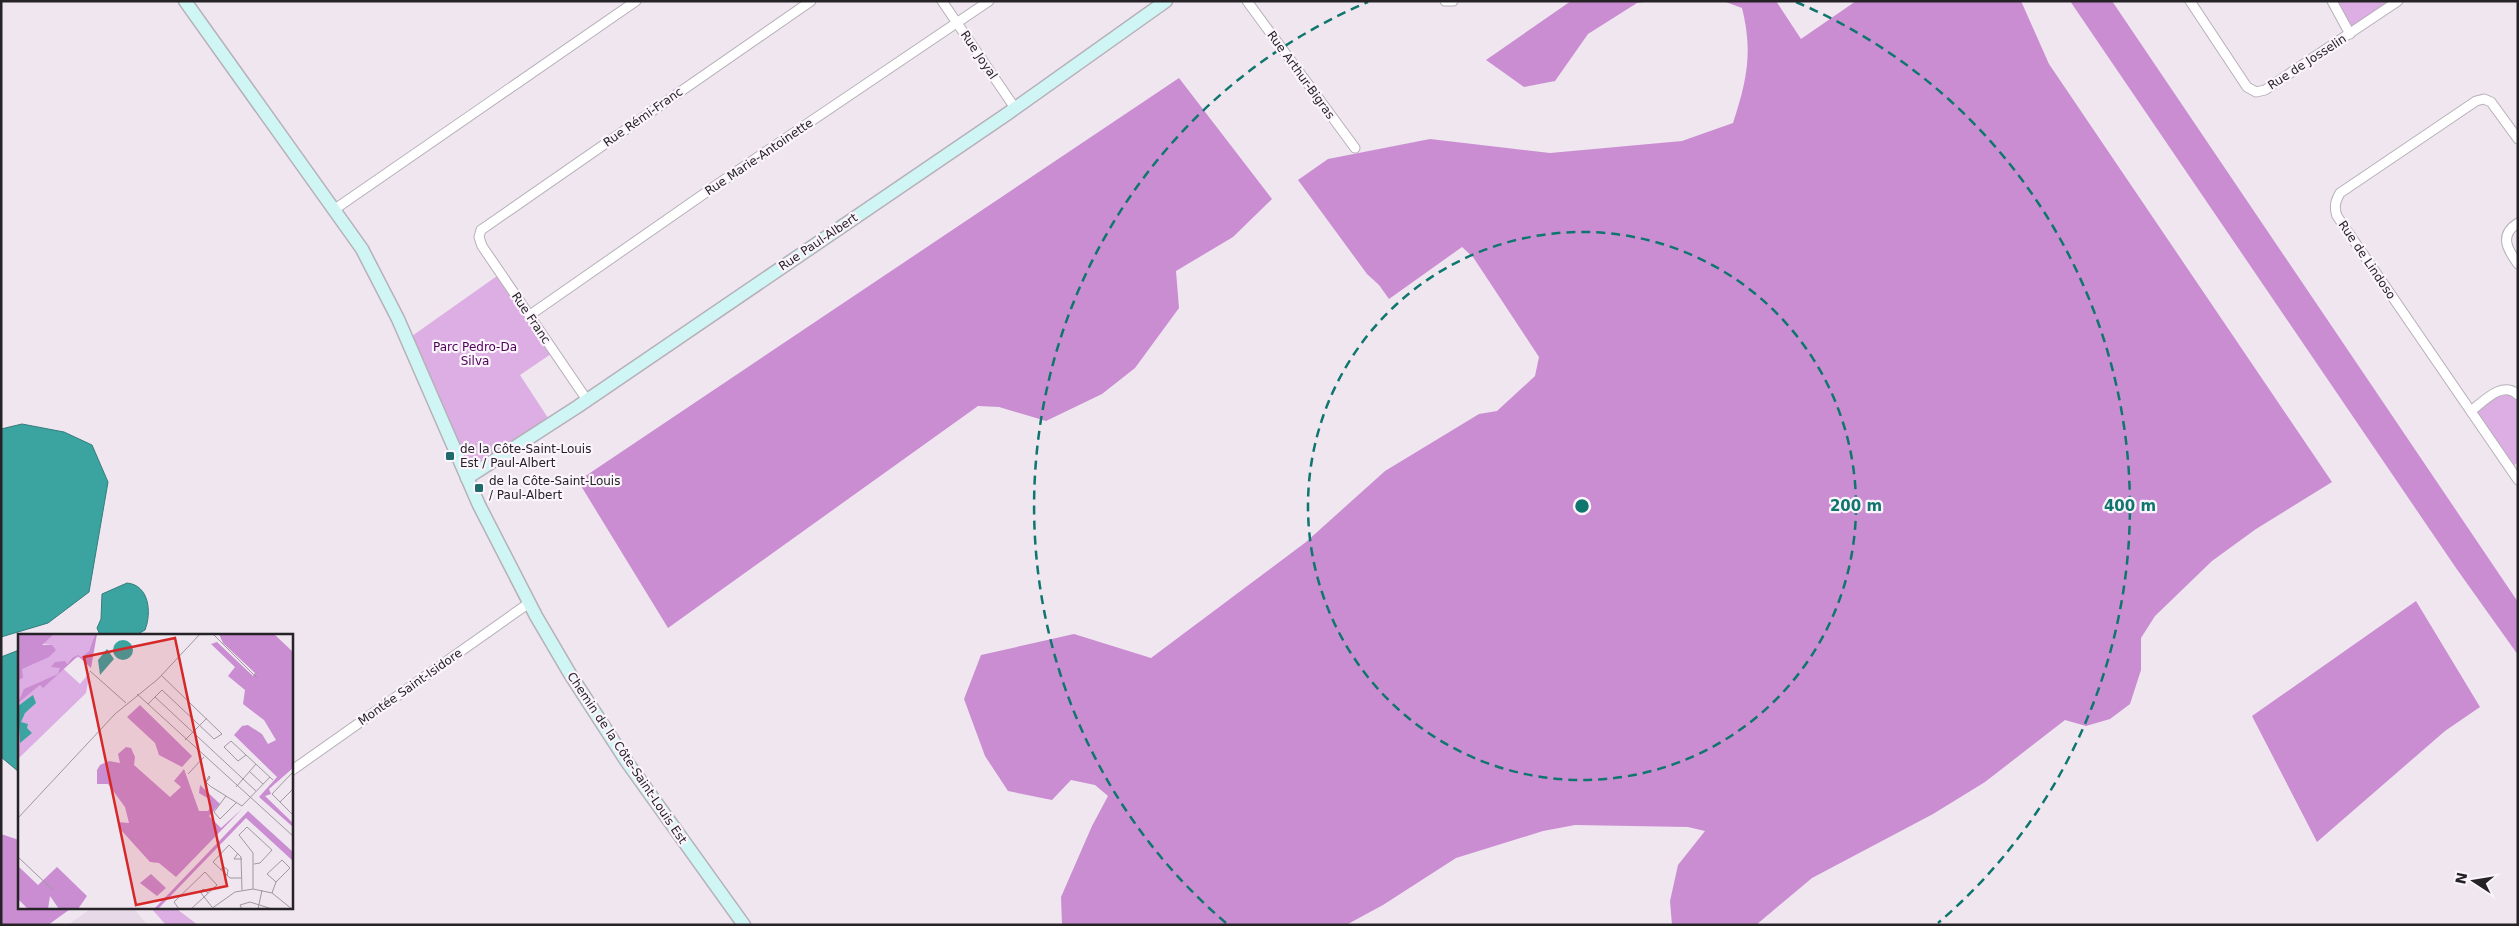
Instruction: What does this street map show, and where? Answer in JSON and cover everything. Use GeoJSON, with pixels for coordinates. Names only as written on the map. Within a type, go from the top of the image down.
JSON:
{"type":"FeatureCollection","features":[{"type":"Feature","properties":{"kind":"street","name":"Chemin de la Côte-Saint-Louis Est"},"geometry":{"type":"LineString","coordinates":[[185,1],[362,249],[385,291],[467,478],[529,603],[611,739],[744,925]]}},
{"type":"Feature","properties":{"kind":"street"},"geometry":{"type":"LineString","coordinates":[[335,209],[636,1]]}},
{"type":"Feature","properties":{"kind":"street","name":"Rue Rémi-Franc"},"geometry":{"type":"LineString","coordinates":[[479,235],[487,224],[811,1]]}},
{"type":"Feature","properties":{"kind":"street","name":"Rue Joyal"},"geometry":{"type":"LineString","coordinates":[[942,1],[1015,108]]}},
{"type":"Feature","properties":{"kind":"street","name":"Rue Marie-Antoinette"},"geometry":{"type":"LineString","coordinates":[[530,315],[718,184],[989,1]]}},
{"type":"Feature","properties":{"kind":"street","name":"Rue Paul-Albert"},"geometry":{"type":"LineString","coordinates":[[467,478],[587,400],[1015,108],[1166,1]]}},
{"type":"Feature","properties":{"kind":"street","name":"Rue Arthur-Bigras"},"geometry":{"type":"LineString","coordinates":[[1247,1],[1355,148]]}},
{"type":"Feature","properties":{"kind":"street"},"geometry":{"type":"LineString","coordinates":[[1445,1],[1453,1]]}},
{"type":"Feature","properties":{"kind":"street","name":"Rue de Josselin"},"geometry":{"type":"LineString","coordinates":[[2190,1],[2247,87],[2256,92],[2265,90],[2398,1]]}},
{"type":"Feature","properties":{"kind":"street","name":"Rue de Josselin"},"geometry":{"type":"LineString","coordinates":[[2332,1],[2350,34]]}},
{"type":"Feature","properties":{"kind":"street","name":"Rue de Lindoso"},"geometry":{"type":"LineString","coordinates":[[2518,140],[2491,102],[2484,100],[2476,101],[2340,193],[2335,202],[2337,216],[2518,480]]}},
{"type":"Feature","properties":{"kind":"street"},"geometry":{"type":"LineString","coordinates":[[2518,223],[2508,231],[2506,247],[2518,264]]}},
{"type":"Feature","properties":{"kind":"street","name":"Rue Franc"},"geometry":{"type":"LineString","coordinates":[[479,235],[482,246],[587,400]]}},
{"type":"Feature","properties":{"kind":"street"},"geometry":{"type":"LineString","coordinates":[[2471,411],[2498,390],[2514,392],[2518,396]]}},
{"type":"Feature","properties":{"kind":"street"},"geometry":{"type":"LineString","coordinates":[[2510,468],[2518,462]]}},
{"type":"Feature","properties":{"kind":"street","name":"Montée Saint-Isidore"},"geometry":{"type":"LineString","coordinates":[[292,770],[529,603]]}},
{"type":"Feature","properties":{"kind":"shaded area"},"geometry":{"type":"Polygon","coordinates":[[[1571,1],[1652,1],[1637,3],[1588,34],[1555,81],[1524,87],[1486,60],[1571,1]]]}},
{"type":"Feature","properties":{"kind":"shaded area"},"geometry":{"type":"Polygon","coordinates":[[[1723,1],[1776,1],[1801,39],[1856,1],[2021,1],[2049,64],[2332,482],[2256,529],[2212,561],[2155,616],[2141,638],[2141,670],[2130,704],[2110,719],[2086,726],[2065,720],[1985,782],[1933,814],[1812,878],[1756,925],[1672,925],[1670,901],[1678,865],[1705,831],[1688,827],[1575,825],[1543,831],[1456,858],[1383,905],[1346,925],[1062,925],[1061,897],[1092,826],[1108,796],[1095,785],[1071,780],[1052,800],[1008,791],[985,756],[964,699],[981,655],[1074,634],[1151,658],[1306,542],[1385,471],[1479,414],[1497,411],[1535,376],[1539,357],[1473,257],[1462,247],[1389,299],[1379,285],[1367,274],[1298,180],[1328,159],[1430,139],[1550,153],[1682,141],[1733,123],[1745,79],[1748,52],[1747,38],[1742,8],[1723,1]]]}},
{"type":"Feature","properties":{"kind":"shaded area"},"geometry":{"type":"Polygon","coordinates":[[[2070,1],[2112,1],[2518,602],[2518,655],[2456,568],[2070,1]]]}},
{"type":"Feature","properties":{"kind":"shaded area"},"geometry":{"type":"Polygon","coordinates":[[[1179,78],[1272,199],[1233,237],[1176,271],[1179,308],[1135,368],[1102,394],[1046,421],[999,407],[978,406],[668,628],[578,481],[1179,78]]]}},
{"type":"Feature","properties":{"kind":"shaded area"},"geometry":{"type":"Polygon","coordinates":[[[2416,601],[2480,707],[2445,731],[2317,842],[2252,716],[2416,601]]]}},
{"type":"Feature","properties":{"kind":"shaded area"},"geometry":{"type":"Polygon","coordinates":[[[1,834],[18,840],[18,908],[72,908],[48,925],[1,925],[1,834]]]}},
{"type":"Feature","properties":{"kind":"shaded area"},"geometry":{"type":"Polygon","coordinates":[[[92,908],[134,908],[147,925],[68,925],[92,908]]]}},
{"type":"Feature","properties":{"kind":"green space"},"geometry":{"type":"Polygon","coordinates":[[[2332,1],[2398,1],[2350,34],[2332,1]]]}},
{"type":"Feature","properties":{"kind":"green space","name":"Parc Pedro-Da Silva"},"geometry":{"type":"Polygon","coordinates":[[[497,276],[551,354],[520,375],[548,418],[483,461],[474,462],[462,453],[412,336],[497,276]]]}},
{"type":"Feature","properties":{"kind":"green space"},"geometry":{"type":"Polygon","coordinates":[[[2498,391],[2518,395],[2518,462],[2510,469],[2471,411],[2498,391]]]}},
{"type":"Feature","properties":{"kind":"green space"},"geometry":{"type":"Polygon","coordinates":[[[151,908],[175,908],[198,925],[166,925],[151,908]]]}},
{"type":"Feature","properties":{"kind":"water"},"geometry":{"type":"Polygon","coordinates":[[[22,424],[64,432],[92,445],[108,482],[89,592],[48,623],[1,637],[1,429],[22,424]]]}},
{"type":"Feature","properties":{"kind":"water"},"geometry":{"type":"Polygon","coordinates":[[[127,583],[140,589],[147,600],[148,608],[145,630],[138,634],[100,634],[97,628],[101,619],[102,594],[127,583]]]}},
{"type":"Feature","properties":{"kind":"water"},"geometry":{"type":"Polygon","coordinates":[[[18,650],[18,771],[1,757],[1,657],[18,650]]]}},
{"type":"Feature","properties":{"kind":"place","name":"de la Côte-Saint-Louis Est / Paul-Albert"},"geometry":{"type":"Point","coordinates":[450,456]}},
{"type":"Feature","properties":{"kind":"place","name":"de la Côte-Saint-Louis / Paul-Albert"},"geometry":{"type":"Point","coordinates":[479,488]}}]}
